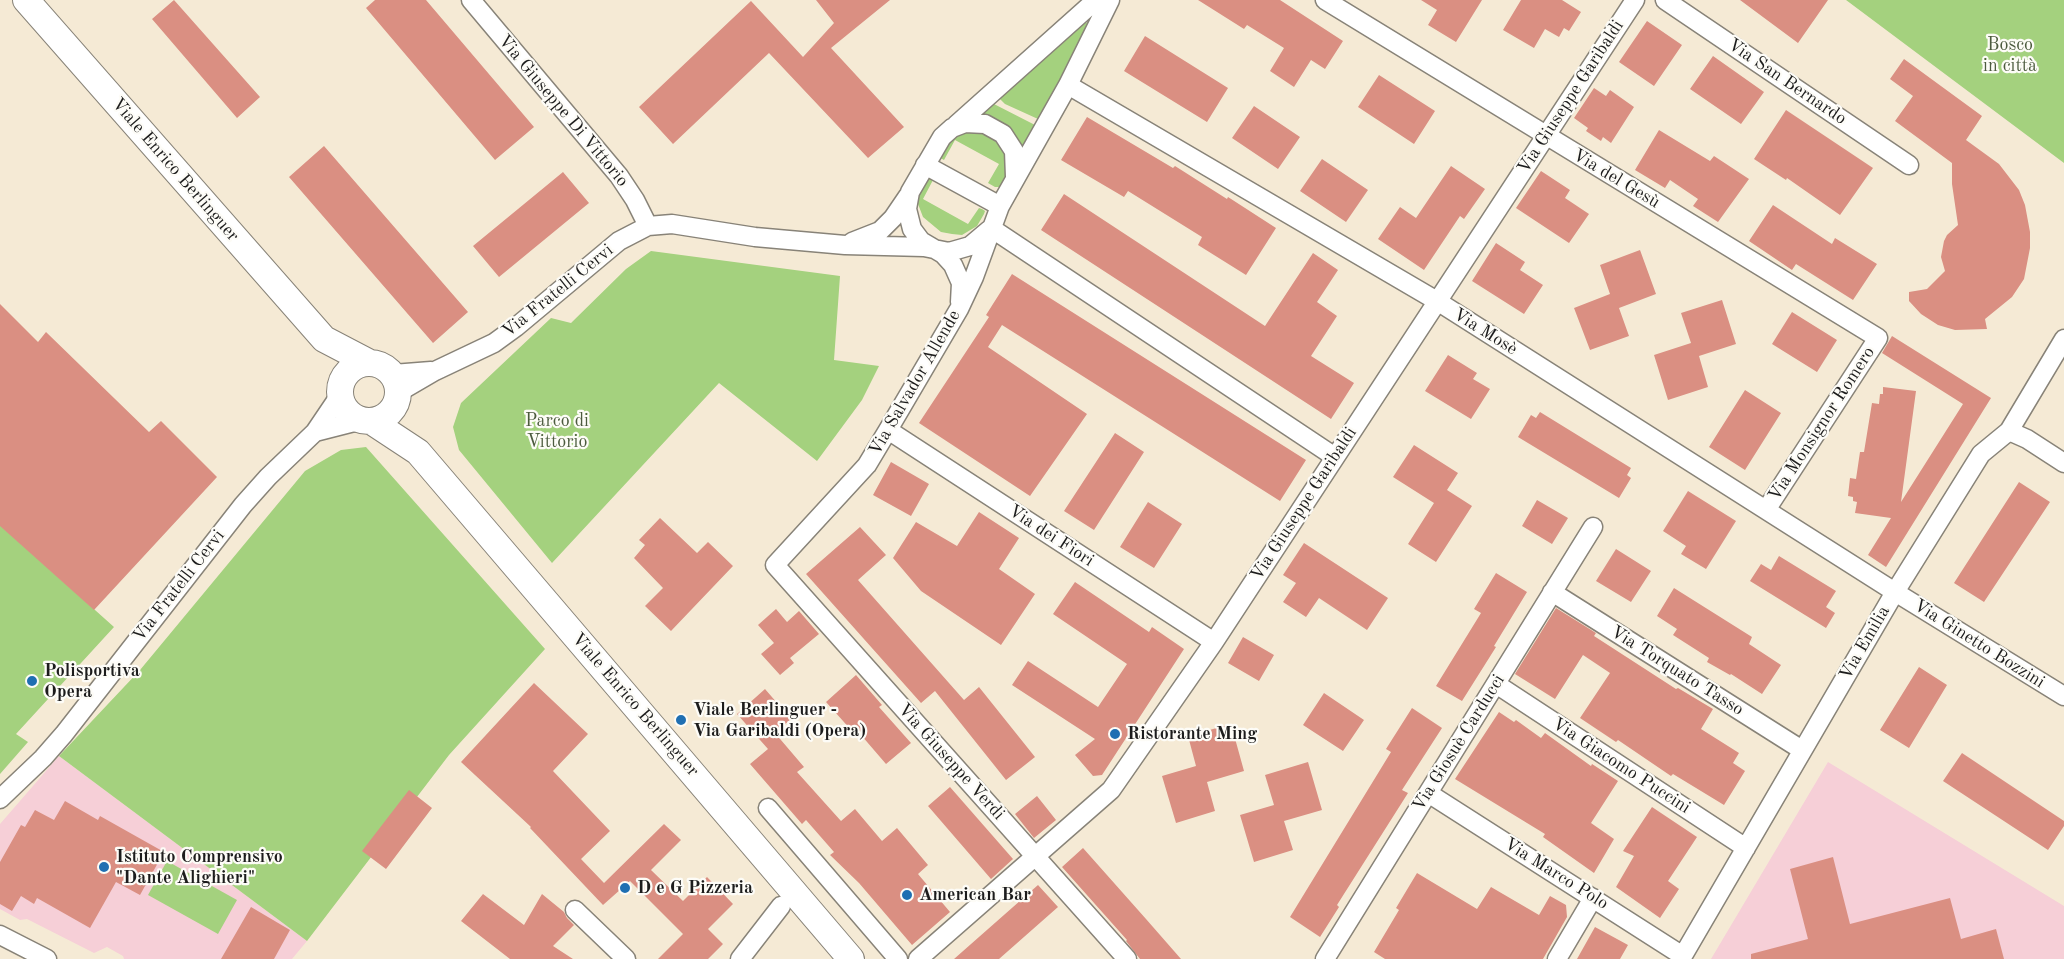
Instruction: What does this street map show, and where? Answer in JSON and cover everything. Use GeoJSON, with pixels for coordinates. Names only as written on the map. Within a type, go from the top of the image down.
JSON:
{"type":"FeatureCollection","features":[{"type":"Feature","properties":{"kind":"street","name":"Viale Enrico Berlinguer"},"geometry":{"type":"LineString","coordinates":[[26,0],[324,339],[368,362]]}},
{"type":"Feature","properties":{"kind":"street","name":"Via Giuseppe Di Vittorio"},"geometry":{"type":"LineString","coordinates":[[471,0],[619,176],[648,226]]}},
{"type":"Feature","properties":{"kind":"street"},"geometry":{"type":"LineString","coordinates":[[845,245],[880,231],[893,218],[910,192],[942,136],[1096,0]]}},
{"type":"Feature","properties":{"kind":"street","name":"Via Salvador Allende"},"geometry":{"type":"LineString","coordinates":[[775,565],[867,465],[888,430],[959,309],[974,277],[1000,206],[1068,85],[1110,0]]}},
{"type":"Feature","properties":{"kind":"street","name":"Via del Gesù"},"geometry":{"type":"LineString","coordinates":[[1325,0],[1878,338]]}},
{"type":"Feature","properties":{"kind":"street","name":"Via Giuseppe Garibaldi"},"geometry":{"type":"LineString","coordinates":[[918,959],[1111,790],[1214,642],[1635,0]]}},
{"type":"Feature","properties":{"kind":"street","name":"Via San Bernardo"},"geometry":{"type":"LineString","coordinates":[[1665,0],[1909,165]]}},
{"type":"Feature","properties":{"kind":"street","name":"Via Mosè"},"geometry":{"type":"LineString","coordinates":[[1068,85],[1437,301],[1895,592]]}},
{"type":"Feature","properties":{"kind":"street"},"geometry":{"type":"LineString","coordinates":[[952,128],[972,123],[985,124],[998,130],[1014,152],[1015,177]]}},
{"type":"Feature","properties":{"kind":"street"},"geometry":{"type":"LineString","coordinates":[[925,165],[1000,206]]}},
{"type":"Feature","properties":{"kind":"street"},"geometry":{"type":"LineString","coordinates":[[910,192],[907,209],[910,225],[921,241],[948,259],[957,270],[962,289],[959,309]]}},
{"type":"Feature","properties":{"kind":"street"},"geometry":{"type":"LineString","coordinates":[[648,226],[672,224],[735,235],[845,245],[932,248],[945,252],[960,250],[975,243],[991,228],[1335,457]]}},
{"type":"Feature","properties":{"kind":"street","name":"Via Fratelli Cervi"},"geometry":{"type":"LineString","coordinates":[[396,389],[494,343],[612,246],[648,226]]}},
{"type":"Feature","properties":{"kind":"street","name":"Via Monsignor Romero"},"geometry":{"type":"LineString","coordinates":[[1766,510],[1878,338]]}},
{"type":"Feature","properties":{"kind":"street","name":"Viale Enrico Berlinguer"},"geometry":{"type":"LineString","coordinates":[[324,339],[340,390]]}},
{"type":"Feature","properties":{"kind":"street","name":"Via Emilia"},"geometry":{"type":"LineString","coordinates":[[1682,957],[1895,592],[1981,454],[2009,431],[2064,339]]}},
{"type":"Feature","properties":{"kind":"street"},"geometry":{"type":"LineString","coordinates":[[368,362],[377,363],[396,389],[387,415],[366,421],[347,411],[340,390],[347,372],[353,367],[368,362]]}},
{"type":"Feature","properties":{"kind":"street","name":"Viale Enrico Berlinguer"},"geometry":{"type":"LineString","coordinates":[[396,389],[418,452]]}},
{"type":"Feature","properties":{"kind":"street","name":"Via Fratelli Cervi"},"geometry":{"type":"LineString","coordinates":[[0,799],[43,758],[64,734],[243,505],[268,477],[315,432],[340,390]]}},
{"type":"Feature","properties":{"kind":"street","name":"Viale Enrico Berlinguer"},"geometry":{"type":"LineString","coordinates":[[366,421],[418,452],[851,959]]}},
{"type":"Feature","properties":{"kind":"street","name":"Via Fratelli Cervi"},"geometry":{"type":"LineString","coordinates":[[315,432],[366,421]]}},
{"type":"Feature","properties":{"kind":"street","name":"Via dei Fiori"},"geometry":{"type":"LineString","coordinates":[[888,430],[1214,642]]}},
{"type":"Feature","properties":{"kind":"street"},"geometry":{"type":"LineString","coordinates":[[2009,431],[2027,439],[2064,463]]}},
{"type":"Feature","properties":{"kind":"street","name":"Via Giosuè Carducci"},"geometry":{"type":"LineString","coordinates":[[1325,959],[1593,527]]}},
{"type":"Feature","properties":{"kind":"street","name":"Via Giuseppe Verdi"},"geometry":{"type":"LineString","coordinates":[[775,565],[1128,959]]}},
{"type":"Feature","properties":{"kind":"street","name":"Via Torquato Tasso"},"geometry":{"type":"LineString","coordinates":[[1552,592],[1803,750]]}},
{"type":"Feature","properties":{"kind":"street","name":"Via Ginetto Bozzini"},"geometry":{"type":"LineString","coordinates":[[1895,592],[2064,696]]}},
{"type":"Feature","properties":{"kind":"street","name":"Via Giacomo Puccini"},"geometry":{"type":"LineString","coordinates":[[1496,684],[1746,848]]}},
{"type":"Feature","properties":{"kind":"street","name":"Via Marco Polo"},"geometry":{"type":"LineString","coordinates":[[1428,793],[1682,957]]}},
{"type":"Feature","properties":{"kind":"street"},"geometry":{"type":"LineString","coordinates":[[768,808],[898,959]]}},
{"type":"Feature","properties":{"kind":"street"},"geometry":{"type":"LineString","coordinates":[[1557,959],[1593,898]]}},
{"type":"Feature","properties":{"kind":"street"},"geometry":{"type":"LineString","coordinates":[[740,959],[781,906]]}},
{"type":"Feature","properties":{"kind":"street"},"geometry":{"type":"LineString","coordinates":[[575,910],[626,959]]}},
{"type":"Feature","properties":{"kind":"street"},"geometry":{"type":"LineString","coordinates":[[0,935],[47,959]]}},
{"type":"Feature","properties":{"kind":"shaded area","name":"Istituto Comprensivo \"Dante Alighieri\""},"geometry":{"type":"Polygon","coordinates":[[[59,756],[307,941],[292,959],[124,959],[123,956],[107,947],[94,953],[27,919],[20,920],[0,909],[0,824],[59,756]]]}},
{"type":"Feature","properties":{"kind":"shaded area"},"geometry":{"type":"Polygon","coordinates":[[[1828,762],[2064,906],[2064,959],[1711,959],[1828,762]]]}},
{"type":"Feature","properties":{"kind":"green space","name":"Bosco in città"},"geometry":{"type":"Polygon","coordinates":[[[1846,0],[2064,0],[2064,163],[1846,0]]]}},
{"type":"Feature","properties":{"kind":"green space"},"geometry":{"type":"Polygon","coordinates":[[[1090,22],[1086,38],[1038,119],[1005,104],[998,97],[1080,25],[1090,22]]]}},
{"type":"Feature","properties":{"kind":"green space"},"geometry":{"type":"Polygon","coordinates":[[[992,103],[1035,125],[1024,147],[1021,148],[987,116],[977,114],[992,103]]]}},
{"type":"Feature","properties":{"kind":"green space"},"geometry":{"type":"Polygon","coordinates":[[[974,130],[993,139],[1007,159],[1008,171],[1000,187],[988,183],[999,164],[955,140],[944,160],[935,155],[959,132],[974,130]]]}},
{"type":"Feature","properties":{"kind":"green space"},"geometry":{"type":"Polygon","coordinates":[[[929,177],[933,180],[923,199],[968,224],[979,208],[982,209],[985,211],[977,226],[962,235],[952,234],[941,232],[923,217],[917,195],[929,177]]]}},
{"type":"Feature","properties":{"kind":"green space","name":"Parco di Vittorio"},"geometry":{"type":"Polygon","coordinates":[[[651,251],[840,276],[834,360],[879,366],[862,400],[817,461],[719,383],[552,563],[459,450],[453,427],[461,403],[551,318],[571,323],[626,269],[651,251]]]}},
{"type":"Feature","properties":{"kind":"green space"},"geometry":{"type":"Polygon","coordinates":[[[366,447],[545,649],[449,755],[307,941],[59,756],[140,670],[305,471],[341,450],[366,447]]]}},
{"type":"Feature","properties":{"kind":"green space","name":"Polisportiva Opera"},"geometry":{"type":"Polygon","coordinates":[[[0,525],[114,627],[16,734],[28,742],[0,774],[0,525]]]}},
{"type":"Feature","properties":{"kind":"green space"},"geometry":{"type":"Polygon","coordinates":[[[167,861],[237,900],[218,934],[148,895],[167,861]]]}},
{"type":"Feature","properties":{"kind":"building"},"geometry":{"type":"Polygon","coordinates":[[[174,0],[260,97],[237,118],[152,19],[174,0]]]}},
{"type":"Feature","properties":{"kind":"building"},"geometry":{"type":"Polygon","coordinates":[[[375,0],[426,0],[534,127],[495,160],[366,8],[375,0]]]}},
{"type":"Feature","properties":{"kind":"building"},"geometry":{"type":"Polygon","coordinates":[[[816,0],[890,0],[831,48],[904,127],[868,158],[769,53],[673,144],[639,107],[751,1],[803,57],[834,23],[816,0]]]}},
{"type":"Feature","properties":{"kind":"building"},"geometry":{"type":"Polygon","coordinates":[[[1198,0],[1280,0],[1343,41],[1325,69],[1311,60],[1294,87],[1270,71],[1284,48],[1247,25],[1244,29],[1198,0]]]}},
{"type":"Feature","properties":{"kind":"building"},"geometry":{"type":"Polygon","coordinates":[[[1421,0],[1482,0],[1456,42],[1428,25],[1437,10],[1421,0]]]}},
{"type":"Feature","properties":{"kind":"building"},"geometry":{"type":"Polygon","coordinates":[[[1521,0],[1562,0],[1581,12],[1569,31],[1564,28],[1559,37],[1545,29],[1534,48],[1503,30],[1521,0]]]}},
{"type":"Feature","properties":{"kind":"building"},"geometry":{"type":"Polygon","coordinates":[[[1740,0],[1828,0],[1798,43],[1740,0]]]}},
{"type":"Feature","properties":{"kind":"building"},"geometry":{"type":"Polygon","coordinates":[[[1647,21],[1682,45],[1654,86],[1619,62],[1647,21]]]}},
{"type":"Feature","properties":{"kind":"building"},"geometry":{"type":"Polygon","coordinates":[[[1145,36],[1228,88],[1207,122],[1124,71],[1145,36]]]}},
{"type":"Feature","properties":{"kind":"building"},"geometry":{"type":"Polygon","coordinates":[[[1713,56],[1764,92],[1741,124],[1690,89],[1713,56]]]}},
{"type":"Feature","properties":{"kind":"building"},"geometry":{"type":"Polygon","coordinates":[[[1904,59],[1982,116],[1966,140],[1999,164],[2019,190],[2025,205],[2030,232],[2030,248],[2024,279],[2012,297],[1985,319],[1987,329],[1955,330],[1938,325],[1921,314],[1909,301],[1909,292],[1927,289],[1945,271],[1941,257],[1944,241],[1958,225],[1952,184],[1952,163],[1895,121],[1913,96],[1890,79],[1904,59]]]}},
{"type":"Feature","properties":{"kind":"building"},"geometry":{"type":"Polygon","coordinates":[[[1379,75],[1435,111],[1414,144],[1358,107],[1379,75]]]}},
{"type":"Feature","properties":{"kind":"building"},"geometry":{"type":"Polygon","coordinates":[[[1594,88],[1606,96],[1610,90],[1634,107],[1611,143],[1603,137],[1601,141],[1586,131],[1588,128],[1574,118],[1594,88]]]}},
{"type":"Feature","properties":{"kind":"building"},"geometry":{"type":"Polygon","coordinates":[[[1254,106],[1300,137],[1278,169],[1232,138],[1254,106]]]}},
{"type":"Feature","properties":{"kind":"building"},"geometry":{"type":"Polygon","coordinates":[[[1786,110],[1873,168],[1840,215],[1787,178],[1786,180],[1754,159],[1786,110]]]}},
{"type":"Feature","properties":{"kind":"building"},"geometry":{"type":"Polygon","coordinates":[[[1087,117],[1173,168],[1175,166],[1227,199],[1228,197],[1276,228],[1246,275],[1198,245],[1202,237],[1128,191],[1124,197],[1061,160],[1087,117]]]}},
{"type":"Feature","properties":{"kind":"building"},"geometry":{"type":"Polygon","coordinates":[[[1659,130],[1710,161],[1714,156],[1749,179],[1718,222],[1693,206],[1698,199],[1670,180],[1665,188],[1635,170],[1659,130]]]}},
{"type":"Feature","properties":{"kind":"building"},"geometry":{"type":"Polygon","coordinates":[[[324,146],[468,312],[433,343],[289,177],[324,146]]]}},
{"type":"Feature","properties":{"kind":"building"},"geometry":{"type":"Polygon","coordinates":[[[1322,159],[1368,190],[1346,222],[1300,191],[1322,159]]]}},
{"type":"Feature","properties":{"kind":"building"},"geometry":{"type":"Polygon","coordinates":[[[1451,166],[1485,189],[1464,219],[1460,216],[1424,270],[1378,239],[1400,207],[1416,218],[1451,166]]]}},
{"type":"Feature","properties":{"kind":"building"},"geometry":{"type":"Polygon","coordinates":[[[1541,171],[1570,190],[1565,198],[1589,214],[1569,243],[1516,208],[1541,171]]]}},
{"type":"Feature","properties":{"kind":"building"},"geometry":{"type":"Polygon","coordinates":[[[563,172],[589,203],[499,277],[473,246],[563,172]]]}},
{"type":"Feature","properties":{"kind":"building"},"geometry":{"type":"Polygon","coordinates":[[[1064,194],[1265,326],[1313,253],[1338,270],[1317,302],[1337,316],[1311,356],[1354,383],[1331,419],[1041,230],[1064,194]]]}},
{"type":"Feature","properties":{"kind":"building"},"geometry":{"type":"Polygon","coordinates":[[[1773,205],[1832,244],[1835,238],[1877,264],[1853,300],[1796,264],[1792,270],[1749,241],[1773,205]]]}},
{"type":"Feature","properties":{"kind":"building"},"geometry":{"type":"Polygon","coordinates":[[[1496,243],[1525,262],[1520,270],[1543,285],[1524,314],[1472,281],[1496,243]]]}},
{"type":"Feature","properties":{"kind":"building"},"geometry":{"type":"Polygon","coordinates":[[[1640,250],[1656,294],[1619,308],[1629,336],[1590,350],[1574,308],[1610,294],[1600,265],[1640,250]]]}},
{"type":"Feature","properties":{"kind":"building"},"geometry":{"type":"Polygon","coordinates":[[[1012,274],[1306,460],[1280,501],[1002,325],[988,347],[1087,414],[1030,496],[919,423],[989,317],[986,315],[1012,274]]]}},
{"type":"Feature","properties":{"kind":"building"},"geometry":{"type":"Polygon","coordinates":[[[1722,300],[1736,344],[1699,356],[1708,387],[1668,400],[1654,355],[1691,343],[1681,313],[1722,300]]]}},
{"type":"Feature","properties":{"kind":"building"},"geometry":{"type":"Polygon","coordinates":[[[0,304],[38,342],[46,332],[149,432],[161,421],[217,477],[94,610],[0,526],[0,304]]]}},
{"type":"Feature","properties":{"kind":"building"},"geometry":{"type":"Polygon","coordinates":[[[1792,312],[1837,340],[1817,372],[1772,344],[1792,312]]]}},
{"type":"Feature","properties":{"kind":"building"},"geometry":{"type":"Polygon","coordinates":[[[1892,336],[1991,398],[1886,567],[1868,555],[1891,518],[1855,513],[1857,502],[1853,501],[1853,497],[1848,496],[1850,478],[1856,479],[1860,452],[1864,452],[1872,403],[1879,404],[1883,387],[1916,391],[1901,502],[1963,404],[1882,353],[1892,336]]]}},
{"type":"Feature","properties":{"kind":"building"},"geometry":{"type":"Polygon","coordinates":[[[1448,355],[1477,373],[1473,379],[1490,389],[1471,419],[1425,391],[1448,355]]]}},
{"type":"Feature","properties":{"kind":"building"},"geometry":{"type":"Polygon","coordinates":[[[1745,390],[1781,413],[1745,470],[1709,447],[1745,390]]]}},
{"type":"Feature","properties":{"kind":"building"},"geometry":{"type":"Polygon","coordinates":[[[1540,412],[1631,468],[1627,475],[1631,478],[1619,498],[1518,437],[1531,415],[1536,418],[1540,412]]]}},
{"type":"Feature","properties":{"kind":"building"},"geometry":{"type":"Polygon","coordinates":[[[1115,433],[1144,452],[1094,530],[1064,511],[1115,433]]]}},
{"type":"Feature","properties":{"kind":"building"},"geometry":{"type":"Polygon","coordinates":[[[1414,445],[1458,473],[1447,490],[1472,506],[1436,562],[1408,544],[1434,503],[1393,477],[1414,445]]]}},
{"type":"Feature","properties":{"kind":"building"},"geometry":{"type":"Polygon","coordinates":[[[891,462],[929,484],[911,516],[873,495],[891,462]]]}},
{"type":"Feature","properties":{"kind":"building"},"geometry":{"type":"Polygon","coordinates":[[[2019,482],[2050,502],[1984,602],[1954,583],[2019,482]]]}},
{"type":"Feature","properties":{"kind":"building"},"geometry":{"type":"Polygon","coordinates":[[[1688,491],[1736,521],[1706,569],[1681,554],[1686,546],[1663,531],[1688,491]]]}},
{"type":"Feature","properties":{"kind":"building"},"geometry":{"type":"Polygon","coordinates":[[[1537,500],[1568,518],[1552,544],[1522,526],[1537,500]]]}},
{"type":"Feature","properties":{"kind":"building"},"geometry":{"type":"Polygon","coordinates":[[[1148,502],[1182,524],[1154,568],[1120,547],[1148,502]]]}},
{"type":"Feature","properties":{"kind":"building"},"geometry":{"type":"Polygon","coordinates":[[[979,512],[1019,538],[999,569],[1035,594],[1001,645],[921,591],[893,558],[916,522],[957,546],[979,512]]]}},
{"type":"Feature","properties":{"kind":"building"},"geometry":{"type":"Polygon","coordinates":[[[660,518],[697,553],[708,542],[733,566],[671,631],[645,606],[663,588],[634,558],[645,545],[639,540],[660,518]]]}},
{"type":"Feature","properties":{"kind":"building"},"geometry":{"type":"Polygon","coordinates":[[[860,527],[886,555],[858,580],[964,700],[979,687],[1035,757],[1006,780],[935,691],[921,703],[806,574],[860,527]]]}},
{"type":"Feature","properties":{"kind":"building"},"geometry":{"type":"Polygon","coordinates":[[[1304,543],[1388,598],[1367,630],[1319,598],[1306,617],[1283,602],[1296,583],[1283,575],[1304,543]]]}},
{"type":"Feature","properties":{"kind":"building"},"geometry":{"type":"Polygon","coordinates":[[[1616,549],[1651,571],[1631,602],[1596,581],[1616,549]]]}},
{"type":"Feature","properties":{"kind":"building"},"geometry":{"type":"Polygon","coordinates":[[[1779,556],[1836,591],[1826,607],[1835,613],[1826,628],[1750,581],[1761,564],[1771,570],[1779,556]]]}},
{"type":"Feature","properties":{"kind":"building"},"geometry":{"type":"Polygon","coordinates":[[[1496,573],[1527,592],[1462,701],[1436,686],[1481,613],[1474,609],[1496,573]]]}},
{"type":"Feature","properties":{"kind":"building"},"geometry":{"type":"Polygon","coordinates":[[[1075,582],[1149,632],[1152,627],[1184,649],[1102,775],[1093,776],[1075,755],[1095,739],[1012,685],[1028,661],[1098,707],[1127,664],[1053,614],[1075,582]]]}},
{"type":"Feature","properties":{"kind":"building"},"geometry":{"type":"Polygon","coordinates":[[[1674,588],[1752,637],[1749,644],[1781,665],[1762,694],[1707,662],[1709,658],[1673,635],[1677,629],[1657,616],[1674,588]]]}},
{"type":"Feature","properties":{"kind":"building"},"geometry":{"type":"Polygon","coordinates":[[[1556,608],[1596,633],[1594,636],[1676,689],[1678,688],[1713,709],[1701,729],[1739,753],[1733,763],[1745,771],[1724,805],[1673,774],[1671,776],[1618,740],[1616,742],[1580,718],[1610,673],[1583,655],[1555,699],[1515,674],[1556,608]]]}},
{"type":"Feature","properties":{"kind":"building"},"geometry":{"type":"Polygon","coordinates":[[[776,609],[787,622],[799,611],[819,634],[790,658],[794,663],[780,675],[761,654],[774,643],[758,625],[776,609]]]}},
{"type":"Feature","properties":{"kind":"building"},"geometry":{"type":"Polygon","coordinates":[[[1243,637],[1274,655],[1259,681],[1228,663],[1243,637]]]}},
{"type":"Feature","properties":{"kind":"building"},"geometry":{"type":"Polygon","coordinates":[[[1919,667],[1947,685],[1909,748],[1880,730],[1919,667]]]}},
{"type":"Feature","properties":{"kind":"building"},"geometry":{"type":"Polygon","coordinates":[[[856,675],[882,705],[879,707],[911,743],[886,764],[855,728],[852,731],[826,702],[856,675]]]}},
{"type":"Feature","properties":{"kind":"building"},"geometry":{"type":"Polygon","coordinates":[[[534,683],[588,734],[553,771],[610,831],[581,859],[604,883],[664,824],[681,840],[651,870],[683,901],[707,877],[733,904],[708,929],[723,944],[708,959],[658,959],[683,934],[630,881],[603,905],[531,827],[461,762],[534,683]]]}},
{"type":"Feature","properties":{"kind":"building"},"geometry":{"type":"Polygon","coordinates":[[[765,689],[791,719],[775,733],[804,767],[797,772],[841,821],[855,809],[882,841],[897,828],[928,865],[918,874],[950,912],[912,945],[859,883],[830,855],[834,852],[806,820],[802,824],[750,764],[768,749],[737,714],[765,689]]]}},
{"type":"Feature","properties":{"kind":"building"},"geometry":{"type":"Polygon","coordinates":[[[1324,693],[1364,720],[1343,751],[1303,725],[1324,693]]]}},
{"type":"Feature","properties":{"kind":"building"},"geometry":{"type":"Polygon","coordinates":[[[1412,708],[1442,728],[1402,790],[1408,793],[1337,905],[1339,907],[1320,937],[1290,917],[1391,752],[1386,749],[1412,708]]]}},
{"type":"Feature","properties":{"kind":"building"},"geometry":{"type":"Polygon","coordinates":[[[1499,712],[1514,722],[1516,720],[1541,738],[1545,733],[1591,766],[1592,764],[1618,781],[1591,823],[1614,839],[1594,873],[1543,837],[1545,834],[1455,779],[1499,712]]]}},
{"type":"Feature","properties":{"kind":"building"},"geometry":{"type":"Polygon","coordinates":[[[1231,724],[1244,771],[1207,782],[1215,811],[1176,823],[1162,776],[1196,766],[1188,736],[1231,724]]]}},
{"type":"Feature","properties":{"kind":"building"},"geometry":{"type":"Polygon","coordinates":[[[1962,753],[2064,821],[2064,826],[2048,850],[1943,781],[1962,753]]]}},
{"type":"Feature","properties":{"kind":"building"},"geometry":{"type":"Polygon","coordinates":[[[1308,762],[1322,810],[1284,821],[1293,850],[1254,862],[1240,815],[1274,805],[1265,775],[1308,762]]]}},
{"type":"Feature","properties":{"kind":"building"},"geometry":{"type":"Polygon","coordinates":[[[950,787],[1013,859],[991,879],[928,806],[950,787]]]}},
{"type":"Feature","properties":{"kind":"building"},"geometry":{"type":"Polygon","coordinates":[[[409,790],[432,808],[386,869],[362,851],[409,790]]]}},
{"type":"Feature","properties":{"kind":"building"},"geometry":{"type":"Polygon","coordinates":[[[1037,796],[1056,820],[1034,838],[1015,814],[1037,796]]]}},
{"type":"Feature","properties":{"kind":"building"},"geometry":{"type":"Polygon","coordinates":[[[65,801],[98,820],[100,816],[164,852],[140,895],[116,882],[90,928],[37,898],[34,904],[21,896],[12,911],[0,904],[0,862],[21,825],[25,827],[35,810],[54,820],[65,801]]]}},
{"type":"Feature","properties":{"kind":"building"},"geometry":{"type":"Polygon","coordinates":[[[1652,807],[1697,837],[1668,881],[1679,889],[1660,918],[1616,887],[1634,856],[1623,851],[1652,807]]]}},
{"type":"Feature","properties":{"kind":"building"},"geometry":{"type":"Polygon","coordinates":[[[1083,848],[1181,959],[1140,959],[1127,940],[1062,867],[1083,848]]]}},
{"type":"Feature","properties":{"kind":"building"},"geometry":{"type":"Polygon","coordinates":[[[1833,857],[1850,924],[1950,898],[1961,939],[1996,929],[2004,959],[1751,959],[1751,954],[1808,939],[1790,869],[1833,857]]]}},
{"type":"Feature","properties":{"kind":"building"},"geometry":{"type":"Polygon","coordinates":[[[1417,873],[1477,909],[1491,887],[1539,915],[1550,896],[1566,905],[1567,917],[1543,959],[1385,959],[1374,952],[1399,910],[1396,908],[1417,873]]]}},
{"type":"Feature","properties":{"kind":"building"},"geometry":{"type":"Polygon","coordinates":[[[1038,885],[1058,907],[999,959],[954,959],[1038,885]]]}},
{"type":"Feature","properties":{"kind":"building"},"geometry":{"type":"Polygon","coordinates":[[[483,894],[524,925],[542,894],[564,912],[574,925],[553,946],[573,959],[510,959],[461,921],[483,894]]]}},
{"type":"Feature","properties":{"kind":"building"},"geometry":{"type":"Polygon","coordinates":[[[251,907],[290,930],[274,959],[221,959],[251,907]]]}},
{"type":"Feature","properties":{"kind":"building"},"geometry":{"type":"Polygon","coordinates":[[[1595,927],[1628,945],[1620,959],[1577,959],[1595,927]]]}},
{"type":"Feature","properties":{"kind":"place","name":"Polisportiva Opera"},"geometry":{"type":"Point","coordinates":[32,681]}},
{"type":"Feature","properties":{"kind":"place","name":"Viale Berlinguer - Via Garibaldi (Opera)"},"geometry":{"type":"Point","coordinates":[681,720]}},
{"type":"Feature","properties":{"kind":"place","name":"Ristorante Ming"},"geometry":{"type":"Point","coordinates":[1115,734]}},
{"type":"Feature","properties":{"kind":"place","name":"Istituto Comprensivo \"Dante Alighieri\""},"geometry":{"type":"Point","coordinates":[104,867]}},
{"type":"Feature","properties":{"kind":"place","name":"D e G Pizzeria"},"geometry":{"type":"Point","coordinates":[625,888]}},
{"type":"Feature","properties":{"kind":"place","name":"American Bar"},"geometry":{"type":"Point","coordinates":[907,895]}}]}
